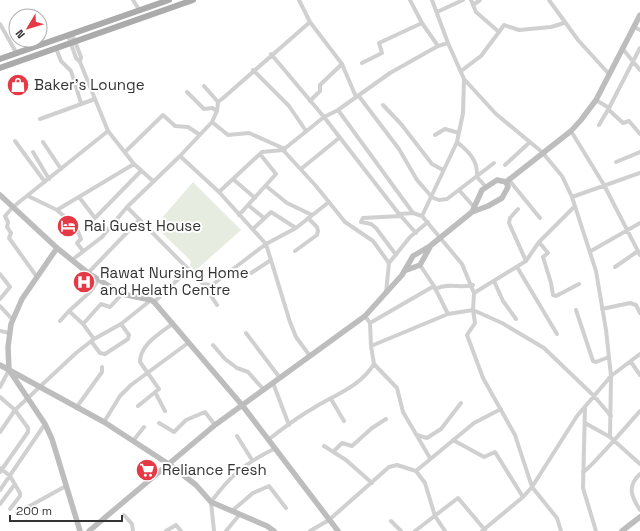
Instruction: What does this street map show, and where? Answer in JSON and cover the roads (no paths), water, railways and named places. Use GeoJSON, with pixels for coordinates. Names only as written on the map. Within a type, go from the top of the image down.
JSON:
{"type":"FeatureCollection","features":[{"type":"Feature","properties":{"kind":"main road"},"geometry":{"type":"LineString","coordinates":[[0,59],[169,0]]}},
{"type":"Feature","properties":{"kind":"main road"},"geometry":{"type":"LineString","coordinates":[[0,68],[193,0]]}},
{"type":"Feature","properties":{"kind":"street"},"geometry":{"type":"LineString","coordinates":[[133,0],[140,11]]}},
{"type":"Feature","properties":{"kind":"street"},"geometry":{"type":"LineString","coordinates":[[299,0],[310,22],[342,64],[357,96],[399,148],[416,180],[431,196],[444,200],[494,163]]}},
{"type":"Feature","properties":{"kind":"street"},"geometry":{"type":"LineString","coordinates":[[410,0],[422,23],[438,46]]}},
{"type":"Feature","properties":{"kind":"street"},"geometry":{"type":"LineString","coordinates":[[432,0],[448,43],[464,79],[496,114],[542,152],[562,176],[572,197],[590,251],[602,309],[611,376],[612,416],[610,437]]}},
{"type":"Feature","properties":{"kind":"street"},"geometry":{"type":"LineString","coordinates":[[437,12],[463,0]]}},
{"type":"Feature","properties":{"kind":"street"},"geometry":{"type":"LineString","coordinates":[[471,0],[476,12],[499,32]]}},
{"type":"Feature","properties":{"kind":"street"},"geometry":{"type":"LineString","coordinates":[[473,5],[480,0]]}},
{"type":"Feature","properties":{"kind":"street"},"geometry":{"type":"LineString","coordinates":[[549,0],[564,23],[609,74]]}},
{"type":"Feature","properties":{"kind":"street"},"geometry":{"type":"LineString","coordinates":[[473,209],[488,206],[502,198],[508,187],[508,181],[542,152],[570,131],[596,100],[640,15]]}},
{"type":"Feature","properties":{"kind":"street"},"geometry":{"type":"LineString","coordinates":[[72,260],[102,237],[127,206],[200,135],[212,122],[217,111],[218,102],[271,54],[310,22]]}},
{"type":"Feature","properties":{"kind":"street"},"geometry":{"type":"LineString","coordinates":[[362,63],[382,54],[379,43],[422,23]]}},
{"type":"Feature","properties":{"kind":"street"},"geometry":{"type":"LineString","coordinates":[[461,71],[481,56],[504,26],[519,30],[551,27],[564,23]]}},
{"type":"Feature","properties":{"kind":"street"},"geometry":{"type":"LineString","coordinates":[[0,24],[16,54]]}},
{"type":"Feature","properties":{"kind":"street"},"geometry":{"type":"LineString","coordinates":[[634,27],[640,30]]}},
{"type":"Feature","properties":{"kind":"street"},"geometry":{"type":"LineString","coordinates":[[70,34],[81,57],[80,62],[108,131],[134,164],[153,181]]}},
{"type":"Feature","properties":{"kind":"street"},"geometry":{"type":"LineString","coordinates":[[219,192],[260,154],[284,150],[324,117],[338,110],[390,73],[438,46],[448,43]]}},
{"type":"Feature","properties":{"kind":"street"},"geometry":{"type":"LineString","coordinates":[[56,48],[61,62],[71,71],[81,104]]}},
{"type":"Feature","properties":{"kind":"street"},"geometry":{"type":"LineString","coordinates":[[622,48],[640,70]]}},
{"type":"Feature","properties":{"kind":"street"},"geometry":{"type":"LineString","coordinates":[[599,125],[609,109],[640,48]]}},
{"type":"Feature","properties":{"kind":"street"},"geometry":{"type":"LineString","coordinates":[[271,54],[324,117],[400,215],[416,233]]}},
{"type":"Feature","properties":{"kind":"street"},"geometry":{"type":"LineString","coordinates":[[310,101],[320,91],[320,85],[342,64]]}},
{"type":"Feature","properties":{"kind":"street"},"geometry":{"type":"LineString","coordinates":[[253,70],[289,106],[306,131]]}},
{"type":"Feature","properties":{"kind":"street"},"geometry":{"type":"LineString","coordinates":[[422,216],[460,134],[463,113],[464,79]]}},
{"type":"Feature","properties":{"kind":"street"},"geometry":{"type":"LineString","coordinates":[[204,86],[218,102]]}},
{"type":"Feature","properties":{"kind":"street"},"geometry":{"type":"LineString","coordinates":[[186,92],[204,109],[212,108],[217,111]]}},
{"type":"Feature","properties":{"kind":"street"},"geometry":{"type":"LineString","coordinates":[[40,119],[95,99]]}},
{"type":"Feature","properties":{"kind":"street"},"geometry":{"type":"LineString","coordinates":[[596,100],[609,109],[623,123],[629,121],[640,134]]}},
{"type":"Feature","properties":{"kind":"street"},"geometry":{"type":"LineString","coordinates":[[383,105],[401,124],[432,164],[443,170]]}},
{"type":"Feature","properties":{"kind":"street"},"geometry":{"type":"LineString","coordinates":[[338,110],[413,213]]}},
{"type":"Feature","properties":{"kind":"street"},"geometry":{"type":"LineString","coordinates":[[125,152],[163,115],[175,126],[188,127],[200,135]]}},
{"type":"Feature","properties":{"kind":"street"},"geometry":{"type":"LineString","coordinates":[[212,122],[228,134],[249,133],[284,150],[345,222],[373,241],[389,263]]}},
{"type":"Feature","properties":{"kind":"street"},"geometry":{"type":"LineString","coordinates":[[435,135],[445,129],[460,134]]}},
{"type":"Feature","properties":{"kind":"street"},"geometry":{"type":"LineString","coordinates":[[37,277],[9,237],[11,233],[7,227],[8,222],[5,216],[13,207],[108,131]]}},
{"type":"Feature","properties":{"kind":"street"},"geometry":{"type":"LineString","coordinates":[[570,131],[604,185],[639,253],[615,267]]}},
{"type":"Feature","properties":{"kind":"street"},"geometry":{"type":"LineString","coordinates":[[301,169],[339,138]]}},
{"type":"Feature","properties":{"kind":"street"},"geometry":{"type":"LineString","coordinates":[[15,141],[45,182]]}},
{"type":"Feature","properties":{"kind":"street"},"geometry":{"type":"LineString","coordinates":[[43,142],[61,169]]}},
{"type":"Feature","properties":{"kind":"street"},"geometry":{"type":"LineString","coordinates":[[457,142],[474,159],[477,165],[477,177],[486,187]]}},
{"type":"Feature","properties":{"kind":"street"},"geometry":{"type":"LineString","coordinates":[[505,165],[530,142]]}},
{"type":"Feature","properties":{"kind":"street"},"geometry":{"type":"LineString","coordinates":[[33,152],[49,179]]}},
{"type":"Feature","properties":{"kind":"street"},"geometry":{"type":"LineString","coordinates":[[616,162],[640,152]]}},
{"type":"Feature","properties":{"kind":"street"},"geometry":{"type":"LineString","coordinates":[[239,215],[276,174],[260,154]]}},
{"type":"Feature","properties":{"kind":"street"},"geometry":{"type":"LineString","coordinates":[[180,156],[219,192],[266,244],[290,322],[296,337],[310,356]]}},
{"type":"Feature","properties":{"kind":"street"},"geometry":{"type":"LineString","coordinates":[[57,210],[134,164]]}},
{"type":"Feature","properties":{"kind":"street"},"geometry":{"type":"LineString","coordinates":[[79,197],[95,218],[141,171]]}},
{"type":"Feature","properties":{"kind":"street"},"geometry":{"type":"LineString","coordinates":[[572,197],[640,173]]}},
{"type":"Feature","properties":{"kind":"street"},"geometry":{"type":"LineString","coordinates":[[233,179],[255,198]]}},
{"type":"Feature","properties":{"kind":"street"},"geometry":{"type":"LineString","coordinates":[[89,531],[170,465],[216,425],[365,316],[386,294],[404,271],[413,256],[441,238],[473,209],[478,196],[486,187],[497,180],[508,181],[540,218]]}},
{"type":"Feature","properties":{"kind":"street"},"geometry":{"type":"LineString","coordinates":[[266,186],[287,204],[310,217],[318,231],[295,251]]}},
{"type":"Feature","properties":{"kind":"street"},"geometry":{"type":"LineString","coordinates":[[459,190],[473,209]]}},
{"type":"Feature","properties":{"kind":"street"},"geometry":{"type":"LineString","coordinates":[[0,195],[57,248],[88,273],[122,294],[152,301],[242,405],[274,449],[338,531]]}},
{"type":"Feature","properties":{"kind":"street"},"geometry":{"type":"LineString","coordinates":[[28,196],[57,210],[76,227],[81,238],[77,243],[83,251]]}},
{"type":"Feature","properties":{"kind":"street"},"geometry":{"type":"LineString","coordinates":[[203,284],[212,285],[266,244],[296,228],[329,202]]}},
{"type":"Feature","properties":{"kind":"street"},"geometry":{"type":"LineString","coordinates":[[248,205],[264,218]]}},
{"type":"Feature","properties":{"kind":"street"},"geometry":{"type":"LineString","coordinates":[[127,206],[203,284],[217,305]]}},
{"type":"Feature","properties":{"kind":"street"},"geometry":{"type":"LineString","coordinates":[[474,293],[526,261],[540,242],[575,206]]}},
{"type":"Feature","properties":{"kind":"street"},"geometry":{"type":"LineString","coordinates":[[518,209],[510,218],[509,223],[526,261]]}},
{"type":"Feature","properties":{"kind":"street"},"geometry":{"type":"LineString","coordinates":[[253,229],[271,212],[296,228]]}},
{"type":"Feature","properties":{"kind":"street"},"geometry":{"type":"LineString","coordinates":[[396,254],[376,228],[370,224],[362,222],[363,218],[413,213],[422,216],[465,268],[474,293],[473,310],[476,323],[467,335],[483,378],[515,435],[532,487],[557,518],[561,531]]}},
{"type":"Feature","properties":{"kind":"street"},"geometry":{"type":"LineString","coordinates":[[88,273],[139,220]]}},
{"type":"Feature","properties":{"kind":"street"},"geometry":{"type":"LineString","coordinates":[[386,294],[389,263],[428,222]]}},
{"type":"Feature","properties":{"kind":"street"},"geometry":{"type":"LineString","coordinates":[[590,251],[629,231],[640,223]]}},
{"type":"Feature","properties":{"kind":"street"},"geometry":{"type":"LineString","coordinates":[[540,242],[548,253],[543,257],[551,283],[552,295],[556,296],[579,284]]}},
{"type":"Feature","properties":{"kind":"street"},"geometry":{"type":"LineString","coordinates":[[404,271],[420,265],[430,246]]}},
{"type":"Feature","properties":{"kind":"street"},"geometry":{"type":"LineString","coordinates":[[0,387],[9,370],[8,347],[13,320],[22,299],[57,248]]}},
{"type":"Feature","properties":{"kind":"street"},"geometry":{"type":"LineString","coordinates":[[251,273],[271,260]]}},
{"type":"Feature","properties":{"kind":"street"},"geometry":{"type":"LineString","coordinates":[[420,265],[435,288],[448,314]]}},
{"type":"Feature","properties":{"kind":"street"},"geometry":{"type":"LineString","coordinates":[[517,267],[557,334]]}},
{"type":"Feature","properties":{"kind":"street"},"geometry":{"type":"LineString","coordinates":[[0,432],[15,410],[92,340],[121,324],[152,301],[188,270]]}},
{"type":"Feature","properties":{"kind":"street"},"geometry":{"type":"LineString","coordinates":[[0,274],[10,287],[0,299]]}},
{"type":"Feature","properties":{"kind":"street"},"geometry":{"type":"LineString","coordinates":[[60,321],[90,292],[99,279]]}},
{"type":"Feature","properties":{"kind":"street"},"geometry":{"type":"LineString","coordinates":[[494,281],[503,301],[516,319]]}},
{"type":"Feature","properties":{"kind":"street"},"geometry":{"type":"LineString","coordinates":[[370,323],[435,288],[445,285],[465,287],[472,286]]}},
{"type":"Feature","properties":{"kind":"street"},"geometry":{"type":"LineString","coordinates":[[83,324],[101,304],[110,307],[122,294]]}},
{"type":"Feature","properties":{"kind":"street"},"geometry":{"type":"LineString","coordinates":[[602,309],[630,303],[636,305],[640,313]]}},
{"type":"Feature","properties":{"kind":"street"},"geometry":{"type":"LineString","coordinates":[[0,306],[13,320]]}},
{"type":"Feature","properties":{"kind":"street"},"geometry":{"type":"LineString","coordinates":[[371,346],[448,314],[473,310],[502,323],[544,348],[594,396],[612,416]]}},
{"type":"Feature","properties":{"kind":"street"},"geometry":{"type":"LineString","coordinates":[[576,310],[593,361],[596,362],[609,357]]}},
{"type":"Feature","properties":{"kind":"street"},"geometry":{"type":"LineString","coordinates":[[69,311],[83,324],[101,354],[105,354],[130,337],[121,324]]}},
{"type":"Feature","properties":{"kind":"street"},"geometry":{"type":"LineString","coordinates":[[365,316],[370,323],[371,346],[374,364],[397,388],[403,412],[430,458]]}},
{"type":"Feature","properties":{"kind":"street"},"geometry":{"type":"LineString","coordinates":[[138,406],[155,392],[158,387],[140,360],[143,349],[146,344],[172,324]]}},
{"type":"Feature","properties":{"kind":"street"},"geometry":{"type":"LineString","coordinates":[[0,331],[10,333]]}},
{"type":"Feature","properties":{"kind":"street"},"geometry":{"type":"LineString","coordinates":[[246,334],[280,378]]}},
{"type":"Feature","properties":{"kind":"street"},"geometry":{"type":"LineString","coordinates":[[104,422],[120,396],[147,372],[188,342]]}},
{"type":"Feature","properties":{"kind":"street"},"geometry":{"type":"LineString","coordinates":[[213,345],[225,359],[237,368],[248,372],[264,390]]}},
{"type":"Feature","properties":{"kind":"street"},"geometry":{"type":"LineString","coordinates":[[415,531],[458,498],[483,530],[523,497],[532,487],[577,416],[611,376],[632,362],[640,354]]}},
{"type":"Feature","properties":{"kind":"street"},"geometry":{"type":"LineString","coordinates":[[632,362],[640,375]]}},
{"type":"Feature","properties":{"kind":"street"},"geometry":{"type":"LineString","coordinates":[[268,440],[320,404],[331,399],[365,376],[374,364]]}},
{"type":"Feature","properties":{"kind":"street"},"geometry":{"type":"LineString","coordinates":[[0,365],[39,388],[104,422],[170,465],[196,485],[211,502],[267,526],[274,531]]}},
{"type":"Feature","properties":{"kind":"street"},"geometry":{"type":"LineString","coordinates":[[76,408],[102,372],[102,367]]}},
{"type":"Feature","properties":{"kind":"street"},"geometry":{"type":"LineString","coordinates":[[9,370],[45,424],[52,439],[80,531]]}},
{"type":"Feature","properties":{"kind":"street"},"geometry":{"type":"LineString","coordinates":[[273,383],[289,425]]}},
{"type":"Feature","properties":{"kind":"street"},"geometry":{"type":"LineString","coordinates":[[155,392],[165,411]]}},
{"type":"Feature","properties":{"kind":"street"},"geometry":{"type":"LineString","coordinates":[[0,397],[15,410],[26,423],[28,432],[0,470],[10,476],[20,496],[10,509]]}},
{"type":"Feature","properties":{"kind":"street"},"geometry":{"type":"LineString","coordinates":[[331,399],[344,421]]}},
{"type":"Feature","properties":{"kind":"street"},"geometry":{"type":"LineString","coordinates":[[417,435],[427,438],[435,434],[461,403]]}},
{"type":"Feature","properties":{"kind":"street"},"geometry":{"type":"LineString","coordinates":[[585,407],[583,488],[596,531]]}},
{"type":"Feature","properties":{"kind":"street"},"geometry":{"type":"LineString","coordinates":[[416,471],[474,423],[501,409]]}},
{"type":"Feature","properties":{"kind":"street"},"geometry":{"type":"LineString","coordinates":[[583,472],[588,470],[594,460],[640,411]]}},
{"type":"Feature","properties":{"kind":"street"},"geometry":{"type":"LineString","coordinates":[[158,423],[174,432],[186,420],[205,412],[216,425]]}},
{"type":"Feature","properties":{"kind":"street"},"geometry":{"type":"LineString","coordinates":[[334,451],[342,443],[352,446],[372,428],[386,420]]}},
{"type":"Feature","properties":{"kind":"street"},"geometry":{"type":"LineString","coordinates":[[585,423],[610,437],[640,464]]}},
{"type":"Feature","properties":{"kind":"street"},"geometry":{"type":"LineString","coordinates":[[0,490],[45,424]]}},
{"type":"Feature","properties":{"kind":"street"},"geometry":{"type":"LineString","coordinates":[[133,441],[144,427]]}},
{"type":"Feature","properties":{"kind":"street"},"geometry":{"type":"LineString","coordinates":[[237,436],[252,460]]}},
{"type":"Feature","properties":{"kind":"street"},"geometry":{"type":"LineString","coordinates":[[453,440],[484,456],[495,452],[523,497]]}},
{"type":"Feature","properties":{"kind":"street"},"geometry":{"type":"LineString","coordinates":[[324,446],[334,451],[372,483]]}},
{"type":"Feature","properties":{"kind":"street"},"geometry":{"type":"LineString","coordinates":[[214,531],[211,502],[222,487],[237,471],[252,460],[274,449]]}},
{"type":"Feature","properties":{"kind":"street"},"geometry":{"type":"LineString","coordinates":[[310,531],[317,529],[329,520],[392,465],[397,465],[416,471],[425,483],[435,516],[445,531]]}},
{"type":"Feature","properties":{"kind":"street"},"geometry":{"type":"LineString","coordinates":[[640,474],[634,479],[631,488],[634,500],[640,510]]}},
{"type":"Feature","properties":{"kind":"street"},"geometry":{"type":"LineString","coordinates":[[0,504],[15,484]]}},
{"type":"Feature","properties":{"kind":"street"},"geometry":{"type":"LineString","coordinates":[[17,513],[66,486]]}},
{"type":"Feature","properties":{"kind":"street"},"geometry":{"type":"LineString","coordinates":[[232,511],[253,493],[269,486],[286,508]]}},
{"type":"Feature","properties":{"kind":"street"},"geometry":{"type":"LineString","coordinates":[[226,531],[240,514]]}},
{"type":"Feature","properties":{"kind":"street"},"geometry":{"type":"LineString","coordinates":[[124,515],[132,524],[133,531]]}},
{"type":"Feature","properties":{"kind":"street"},"geometry":{"type":"LineString","coordinates":[[622,531],[630,528],[640,517]]}},
{"type":"Feature","properties":{"kind":"street"},"geometry":{"type":"LineString","coordinates":[[391,521],[401,531]]}},
{"type":"Feature","properties":{"kind":"street"},"geometry":{"type":"LineString","coordinates":[[166,531],[176,525],[181,531]]}},
{"type":"Feature","properties":{"kind":"place","name":"Baker's Lounge"},"geometry":{"type":"Point","coordinates":[18,85]}},
{"type":"Feature","properties":{"kind":"place","name":"Rai Guest House"},"geometry":{"type":"Point","coordinates":[68,226]}},
{"type":"Feature","properties":{"kind":"place","name":"Rawat Nursing Home and Helath Centre"},"geometry":{"type":"Point","coordinates":[84,282]}},
{"type":"Feature","properties":{"kind":"place","name":"Reliance Fresh"},"geometry":{"type":"Point","coordinates":[147,470]}}]}
